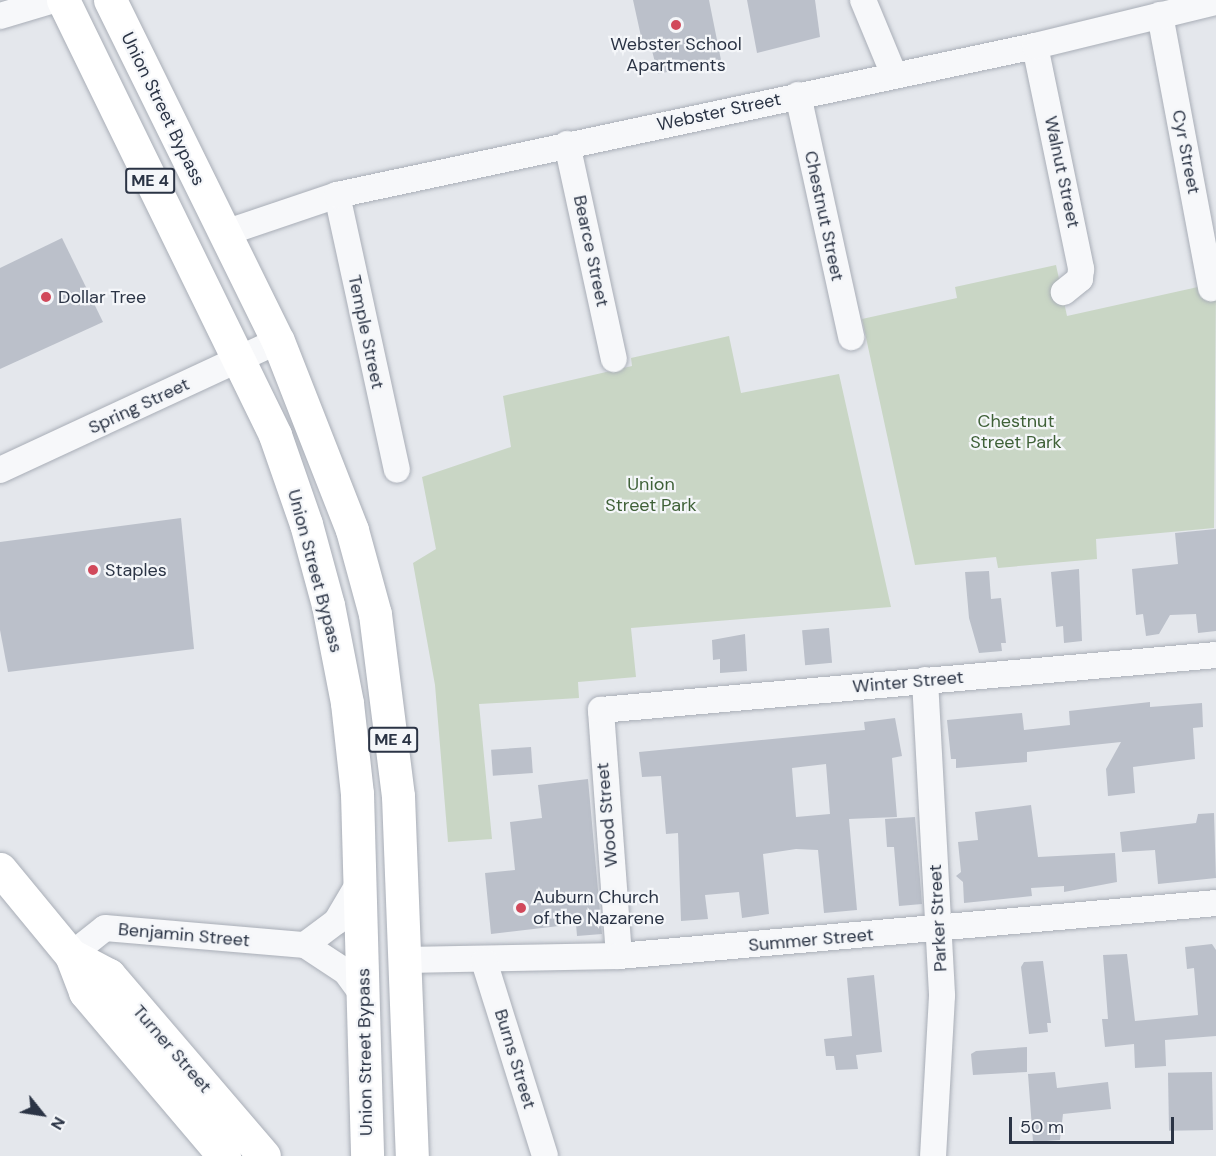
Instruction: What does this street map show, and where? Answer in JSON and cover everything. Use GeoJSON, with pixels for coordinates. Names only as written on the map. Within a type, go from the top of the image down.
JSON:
{"type":"FeatureCollection","features":[{"type":"Feature","properties":{"kind":"highway","name":"Union Street Bypass"},"geometry":{"type":"LineString","coordinates":[[63,0],[279,446],[328,605],[347,703],[359,882],[367,1156]]}},
{"type":"Feature","properties":{"kind":"highway","name":"Union Street Bypass"},"geometry":{"type":"LineString","coordinates":[[110,0],[279,341],[352,530],[375,614],[399,796],[412,1156]]}},
{"type":"Feature","properties":{"kind":"highway","name":"Turner Street"},"geometry":{"type":"LineString","coordinates":[[0,869],[71,955],[85,992],[224,1156]]}},
{"type":"Feature","properties":{"kind":"highway","name":"Turner Street"},"geometry":{"type":"LineString","coordinates":[[71,955],[109,975],[264,1156]]}},
{"type":"Feature","properties":{"kind":"street"},"geometry":{"type":"LineString","coordinates":[[0,16],[54,0]]}},
{"type":"Feature","properties":{"kind":"street"},"geometry":{"type":"LineString","coordinates":[[863,0],[894,75]]}},
{"type":"Feature","properties":{"kind":"street","name":"Webster Street"},"geometry":{"type":"LineString","coordinates":[[225,232],[337,195],[567,144],[1035,46],[1216,3]]}},
{"type":"Feature","properties":{"kind":"street","name":"Cyr Street"},"geometry":{"type":"LineString","coordinates":[[1160,15],[1211,288]]}},
{"type":"Feature","properties":{"kind":"street","name":"Walnut Street"},"geometry":{"type":"LineString","coordinates":[[1035,46],[1081,269],[1080,279],[1064,292]]}},
{"type":"Feature","properties":{"kind":"street","name":"Chestnut Street"},"geometry":{"type":"LineString","coordinates":[[798,95],[851,337]]}},
{"type":"Feature","properties":{"kind":"street","name":"Bearce Street"},"geometry":{"type":"LineString","coordinates":[[567,144],[614,359]]}},
{"type":"Feature","properties":{"kind":"street","name":"Temple Street"},"geometry":{"type":"LineString","coordinates":[[337,195],[397,470]]}},
{"type":"Feature","properties":{"kind":"street","name":"Spring Street"},"geometry":{"type":"LineString","coordinates":[[0,470],[279,341]]}},
{"type":"Feature","properties":{"kind":"street","name":"Winter Street"},"geometry":{"type":"LineString","coordinates":[[601,710],[1216,655]]}},
{"type":"Feature","properties":{"kind":"street","name":"Parker Street"},"geometry":{"type":"LineString","coordinates":[[925,680],[942,996],[933,1156]]}},
{"type":"Feature","properties":{"kind":"street","name":"Wood Street"},"geometry":{"type":"LineString","coordinates":[[601,710],[619,956]]}},
{"type":"Feature","properties":{"kind":"street"},"geometry":{"type":"LineString","coordinates":[[305,945],[336,922],[359,882]]}},
{"type":"Feature","properties":{"kind":"street","name":"Summer Street"},"geometry":{"type":"LineString","coordinates":[[405,960],[484,961],[619,956],[1216,903]]}},
{"type":"Feature","properties":{"kind":"street","name":"Benjamin Street"},"geometry":{"type":"LineString","coordinates":[[71,955],[105,928],[305,945],[346,972],[363,995]]}},
{"type":"Feature","properties":{"kind":"street","name":"Burns Street"},"geometry":{"type":"LineString","coordinates":[[484,961],[545,1156]]}},
{"type":"Feature","properties":{"kind":"green space","name":"Chestnut Street Park"},"geometry":{"type":"Polygon","coordinates":[[[1056,265],[1067,316],[1216,283],[1214,528],[1096,539],[1097,559],[998,568],[996,557],[915,565],[862,319],[957,298],[955,287],[1056,265]]]}},
{"type":"Feature","properties":{"kind":"green space","name":"Union Street Park"},"geometry":{"type":"Polygon","coordinates":[[[729,336],[741,393],[839,374],[891,607],[631,628],[636,677],[578,682],[579,698],[479,704],[492,839],[448,842],[435,685],[413,563],[436,549],[422,477],[511,447],[503,396],[632,366],[631,358],[729,336]]]}},
{"type":"Feature","properties":{"kind":"building"},"geometry":{"type":"Polygon","coordinates":[[[633,0],[709,0],[721,60],[658,74],[649,39],[642,41],[633,0]]]}},
{"type":"Feature","properties":{"kind":"building"},"geometry":{"type":"Polygon","coordinates":[[[747,0],[815,0],[820,37],[757,53],[747,0]]]}},
{"type":"Feature","properties":{"kind":"building","name":"Dollar Tree"},"geometry":{"type":"Polygon","coordinates":[[[62,238],[103,322],[0,369],[0,268],[62,238]]]}},
{"type":"Feature","properties":{"kind":"building","name":"Staples"},"geometry":{"type":"Polygon","coordinates":[[[181,518],[194,649],[8,672],[0,630],[0,542],[181,518]]]}},
{"type":"Feature","properties":{"kind":"building"},"geometry":{"type":"Polygon","coordinates":[[[1216,529],[1216,631],[1198,633],[1196,614],[1170,615],[1159,634],[1146,636],[1143,614],[1136,615],[1132,569],[1178,564],[1175,533],[1216,529]]]}},
{"type":"Feature","properties":{"kind":"building"},"geometry":{"type":"Polygon","coordinates":[[[1079,569],[1082,641],[1064,643],[1063,626],[1056,627],[1051,572],[1079,569]]]}},
{"type":"Feature","properties":{"kind":"building"},"geometry":{"type":"Polygon","coordinates":[[[989,571],[991,599],[1001,598],[1006,643],[1001,643],[1002,651],[979,653],[969,618],[965,572],[989,571]]]}},
{"type":"Feature","properties":{"kind":"building"},"geometry":{"type":"Polygon","coordinates":[[[829,628],[832,663],[805,665],[802,630],[829,628]]]}},
{"type":"Feature","properties":{"kind":"building"},"geometry":{"type":"Polygon","coordinates":[[[745,634],[747,671],[720,673],[720,659],[713,660],[712,640],[745,634]]]}},
{"type":"Feature","properties":{"kind":"building"},"geometry":{"type":"Polygon","coordinates":[[[1150,702],[1150,707],[1202,703],[1203,727],[1193,728],[1195,759],[1133,767],[1135,793],[1108,796],[1106,769],[1121,742],[1027,752],[1027,762],[956,768],[956,759],[951,759],[947,720],[1022,713],[1024,730],[1070,725],[1069,711],[1150,702]]]}},
{"type":"Feature","properties":{"kind":"building"},"geometry":{"type":"Polygon","coordinates":[[[895,718],[902,756],[892,758],[897,817],[849,819],[857,910],[824,913],[818,850],[796,849],[763,854],[769,914],[742,918],[739,892],[705,895],[708,919],[681,921],[678,833],[666,834],[661,776],[642,777],[639,752],[865,730],[864,722],[895,718]],[[826,764],[792,768],[796,817],[830,814],[826,764]]]}},
{"type":"Feature","properties":{"kind":"building"},"geometry":{"type":"Polygon","coordinates":[[[531,747],[533,773],[493,776],[491,750],[531,747]]]}},
{"type":"Feature","properties":{"kind":"building"},"geometry":{"type":"Polygon","coordinates":[[[588,779],[602,934],[577,936],[576,924],[491,934],[485,873],[515,870],[510,822],[542,818],[538,785],[588,779]]]}},
{"type":"Feature","properties":{"kind":"building"},"geometry":{"type":"Polygon","coordinates":[[[1031,805],[1038,857],[1115,853],[1117,882],[1064,892],[1064,886],[1031,888],[1032,896],[964,903],[963,882],[956,876],[961,872],[958,842],[978,840],[975,812],[1031,805]]]}},
{"type":"Feature","properties":{"kind":"building"},"geometry":{"type":"Polygon","coordinates":[[[1214,813],[1216,878],[1158,884],[1155,850],[1122,852],[1120,832],[1196,823],[1198,814],[1214,813]]]}},
{"type":"Feature","properties":{"kind":"building"},"geometry":{"type":"Polygon","coordinates":[[[915,817],[922,904],[899,906],[894,847],[887,847],[885,819],[915,817]]]}},
{"type":"Feature","properties":{"kind":"building"},"geometry":{"type":"Polygon","coordinates":[[[1212,944],[1216,950],[1216,1036],[1165,1040],[1166,1066],[1135,1068],[1134,1044],[1105,1047],[1102,1019],[1108,1019],[1103,955],[1127,954],[1135,1021],[1198,1015],[1194,968],[1187,969],[1185,947],[1212,944]]]}},
{"type":"Feature","properties":{"kind":"building"},"geometry":{"type":"Polygon","coordinates":[[[1043,961],[1051,1023],[1047,1023],[1048,1032],[1029,1034],[1021,967],[1024,962],[1043,961]]]}},
{"type":"Feature","properties":{"kind":"building"},"geometry":{"type":"Polygon","coordinates":[[[874,975],[882,1052],[856,1055],[858,1069],[836,1070],[834,1056],[826,1056],[824,1039],[852,1036],[847,978],[874,975]]]}},
{"type":"Feature","properties":{"kind":"building"},"geometry":{"type":"Polygon","coordinates":[[[1027,1047],[1027,1072],[973,1075],[971,1054],[976,1051],[1027,1047]]]}},
{"type":"Feature","properties":{"kind":"building"},"geometry":{"type":"Polygon","coordinates":[[[1055,1072],[1057,1088],[1108,1082],[1111,1109],[1063,1114],[1060,1140],[1033,1142],[1028,1074],[1055,1072]]]}},
{"type":"Feature","properties":{"kind":"building"},"geometry":{"type":"Polygon","coordinates":[[[1212,1072],[1213,1130],[1169,1131],[1168,1073],[1212,1072]]]}},
{"type":"Feature","properties":{"kind":"place","name":"Webster School Apartments"},"geometry":{"type":"Point","coordinates":[676,25]}},
{"type":"Feature","properties":{"kind":"place","name":"Dollar Tree"},"geometry":{"type":"Point","coordinates":[46,297]}},
{"type":"Feature","properties":{"kind":"place","name":"Staples"},"geometry":{"type":"Point","coordinates":[93,570]}},
{"type":"Feature","properties":{"kind":"place","name":"Auburn Church of the Nazarene"},"geometry":{"type":"Point","coordinates":[521,908]}}]}
